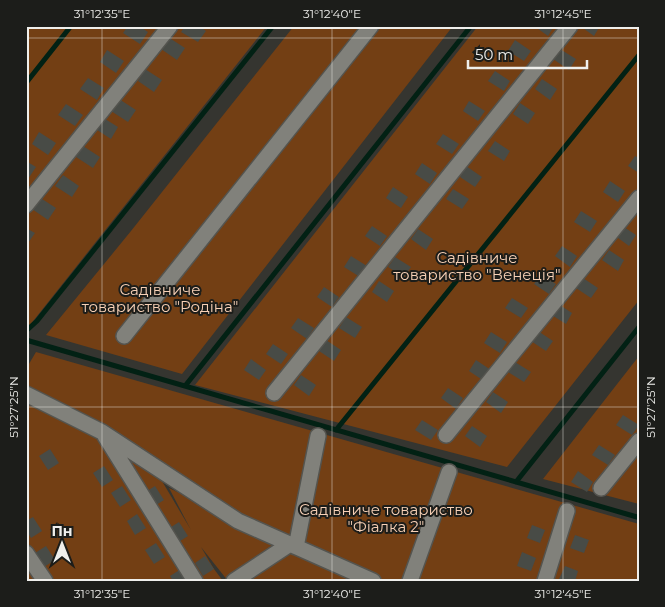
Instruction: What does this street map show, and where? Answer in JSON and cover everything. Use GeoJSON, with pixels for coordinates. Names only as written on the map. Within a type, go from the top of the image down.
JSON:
{"type":"FeatureCollection","features":[{"type":"Feature","properties":{"kind":"street"},"geometry":{"type":"LineString","coordinates":[[26,204],[170,26]]}},
{"type":"Feature","properties":{"kind":"street"},"geometry":{"type":"LineString","coordinates":[[124,336],[371,26]]}},
{"type":"Feature","properties":{"kind":"street"},"geometry":{"type":"LineString","coordinates":[[274,393],[570,26]]}},
{"type":"Feature","properties":{"kind":"street"},"geometry":{"type":"LineString","coordinates":[[446,435],[639,198]]}},
{"type":"Feature","properties":{"kind":"street"},"geometry":{"type":"LineString","coordinates":[[26,394],[102,432],[238,521],[373,581]]}},
{"type":"Feature","properties":{"kind":"street"},"geometry":{"type":"LineString","coordinates":[[102,432],[195,581]]}},
{"type":"Feature","properties":{"kind":"street"},"geometry":{"type":"LineString","coordinates":[[234,581],[293,545],[318,436]]}},
{"type":"Feature","properties":{"kind":"street"},"geometry":{"type":"LineString","coordinates":[[601,488],[639,441]]}},
{"type":"Feature","properties":{"kind":"street"},"geometry":{"type":"LineString","coordinates":[[410,581],[449,472]]}},
{"type":"Feature","properties":{"kind":"street"},"geometry":{"type":"LineString","coordinates":[[545,581],[567,511]]}},
{"type":"Feature","properties":{"kind":"street"},"geometry":{"type":"LineString","coordinates":[[26,553],[44,581]]}},
{"type":"Feature","properties":{"kind":"green space"},"geometry":{"type":"Polygon","coordinates":[[[26,26],[267,26],[26,330],[26,26]]]}},
{"type":"Feature","properties":{"kind":"green space","name":"Садівниче товариство \"Родіна\""},"geometry":{"type":"Polygon","coordinates":[[[294,26],[453,26],[182,374],[46,335],[131,231],[294,26]]]}},
{"type":"Feature","properties":{"kind":"green space","name":"Садівниче товариство \"Венеція\""},"geometry":{"type":"Polygon","coordinates":[[[478,26],[639,26],[639,300],[507,467],[195,385],[478,26]]]}},
{"type":"Feature","properties":{"kind":"green space","name":"Садівниче товариство \"Фіалка 2\""},"geometry":{"type":"Polygon","coordinates":[[[36,352],[639,524],[639,581],[373,581],[214,505],[109,428],[26,386],[26,369],[36,352]]]}},
{"type":"Feature","properties":{"kind":"green space"},"geometry":{"type":"Polygon","coordinates":[[[639,356],[639,504],[543,479],[639,356]]]}},
{"type":"Feature","properties":{"kind":"green space"},"geometry":{"type":"Polygon","coordinates":[[[26,394],[102,432],[159,476],[191,530],[169,488],[368,581],[228,581],[201,547],[223,581],[26,581],[26,394]]]}},
{"type":"Feature","properties":{"kind":"building"},"geometry":{"type":"Polygon","coordinates":[[[128,26],[139,26],[148,32],[140,44],[123,33],[128,26]]]}},
{"type":"Feature","properties":{"kind":"building"},"geometry":{"type":"Polygon","coordinates":[[[185,26],[199,26],[206,31],[198,42],[181,32],[185,26]]]}},
{"type":"Feature","properties":{"kind":"building"},"geometry":{"type":"Polygon","coordinates":[[[534,26],[554,26],[548,36],[534,26]]]}},
{"type":"Feature","properties":{"kind":"building"},"geometry":{"type":"Polygon","coordinates":[[[580,26],[600,26],[594,36],[580,26]]]}},
{"type":"Feature","properties":{"kind":"building"},"geometry":{"type":"Polygon","coordinates":[[[168,37],[185,48],[177,60],[161,49],[168,37]]]}},
{"type":"Feature","properties":{"kind":"building"},"geometry":{"type":"Polygon","coordinates":[[[515,40],[531,51],[524,61],[508,51],[515,40]]]}},
{"type":"Feature","properties":{"kind":"building"},"geometry":{"type":"Polygon","coordinates":[[[560,49],[576,59],[569,70],[553,59],[560,49]]]}},
{"type":"Feature","properties":{"kind":"building"},"geometry":{"type":"Polygon","coordinates":[[[107,50],[124,61],[116,73],[100,62],[107,50]]]}},
{"type":"Feature","properties":{"kind":"building"},"geometry":{"type":"Polygon","coordinates":[[[145,69],[162,80],[154,92],[138,81],[145,69]]]}},
{"type":"Feature","properties":{"kind":"building"},"geometry":{"type":"Polygon","coordinates":[[[495,71],[510,81],[504,91],[488,81],[495,71]]]}},
{"type":"Feature","properties":{"kind":"building"},"geometry":{"type":"Polygon","coordinates":[[[88,78],[104,88],[97,100],[80,89],[88,78]]]}},
{"type":"Feature","properties":{"kind":"building"},"geometry":{"type":"Polygon","coordinates":[[[542,79],[557,89],[550,100],[535,89],[542,79]]]}},
{"type":"Feature","properties":{"kind":"building"},"geometry":{"type":"Polygon","coordinates":[[[119,99],[136,110],[128,122],[111,111],[119,99]]]}},
{"type":"Feature","properties":{"kind":"building"},"geometry":{"type":"Polygon","coordinates":[[[469,101],[485,111],[478,121],[463,111],[469,101]]]}},
{"type":"Feature","properties":{"kind":"building"},"geometry":{"type":"Polygon","coordinates":[[[520,103],[535,113],[528,124],[513,114],[520,103]]]}},
{"type":"Feature","properties":{"kind":"building"},"geometry":{"type":"Polygon","coordinates":[[[66,104],[83,115],[75,126],[58,115],[66,104]]]}},
{"type":"Feature","properties":{"kind":"building"},"geometry":{"type":"Polygon","coordinates":[[[102,117],[118,127],[111,139],[94,128],[102,117]]]}},
{"type":"Feature","properties":{"kind":"building"},"geometry":{"type":"Polygon","coordinates":[[[39,132],[56,143],[48,155],[32,144],[39,132]]]}},
{"type":"Feature","properties":{"kind":"building"},"geometry":{"type":"Polygon","coordinates":[[[443,134],[459,144],[452,154],[436,144],[443,134]]]}},
{"type":"Feature","properties":{"kind":"building"},"geometry":{"type":"Polygon","coordinates":[[[495,141],[510,151],[504,161],[488,151],[495,141]]]}},
{"type":"Feature","properties":{"kind":"building"},"geometry":{"type":"Polygon","coordinates":[[[83,146],[100,157],[93,168],[76,157],[83,146]]]}},
{"type":"Feature","properties":{"kind":"building"},"geometry":{"type":"Polygon","coordinates":[[[635,156],[639,158],[639,173],[628,166],[635,156]]]}},
{"type":"Feature","properties":{"kind":"building"},"geometry":{"type":"Polygon","coordinates":[[[26,161],[36,167],[28,179],[26,178],[26,161]]]}},
{"type":"Feature","properties":{"kind":"building"},"geometry":{"type":"Polygon","coordinates":[[[422,163],[437,173],[430,184],[415,174],[422,163]]]}},
{"type":"Feature","properties":{"kind":"building"},"geometry":{"type":"Polygon","coordinates":[[[466,166],[482,177],[475,187],[460,177],[466,166]]]}},
{"type":"Feature","properties":{"kind":"building"},"geometry":{"type":"Polygon","coordinates":[[[63,175],[79,186],[72,197],[55,186],[63,175]]]}},
{"type":"Feature","properties":{"kind":"building"},"geometry":{"type":"Polygon","coordinates":[[[610,181],[625,191],[618,202],[603,192],[610,181]]]}},
{"type":"Feature","properties":{"kind":"building"},"geometry":{"type":"Polygon","coordinates":[[[393,187],[408,197],[401,208],[386,198],[393,187]]]}},
{"type":"Feature","properties":{"kind":"building"},"geometry":{"type":"Polygon","coordinates":[[[453,189],[469,199],[462,209],[446,199],[453,189]]]}},
{"type":"Feature","properties":{"kind":"building"},"geometry":{"type":"Polygon","coordinates":[[[39,197],[56,208],[48,220],[32,209],[39,197]]]}},
{"type":"Feature","properties":{"kind":"building"},"geometry":{"type":"Polygon","coordinates":[[[581,211],[597,221],[590,232],[574,222],[581,211]]]}},
{"type":"Feature","properties":{"kind":"building"},"geometry":{"type":"Polygon","coordinates":[[[621,225],[636,235],[629,246],[614,235],[621,225]]]}},
{"type":"Feature","properties":{"kind":"building"},"geometry":{"type":"Polygon","coordinates":[[[372,226],[387,236],[380,246],[365,236],[372,226]]]}},
{"type":"Feature","properties":{"kind":"building"},"geometry":{"type":"Polygon","coordinates":[[[26,228],[35,233],[26,246],[26,228]]]}},
{"type":"Feature","properties":{"kind":"building"},"geometry":{"type":"Polygon","coordinates":[[[418,229],[433,239],[426,250],[411,239],[418,229]]]}},
{"type":"Feature","properties":{"kind":"building"},"geometry":{"type":"Polygon","coordinates":[[[562,246],[577,256],[570,267],[555,256],[562,246]]]}},
{"type":"Feature","properties":{"kind":"building"},"geometry":{"type":"Polygon","coordinates":[[[609,250],[624,260],[618,271],[602,260],[609,250]]]}},
{"type":"Feature","properties":{"kind":"building"},"geometry":{"type":"Polygon","coordinates":[[[351,256],[367,266],[360,277],[344,267],[351,256]]]}},
{"type":"Feature","properties":{"kind":"building"},"geometry":{"type":"Polygon","coordinates":[[[395,257],[411,267],[404,277],[388,267],[395,257]]]}},
{"type":"Feature","properties":{"kind":"building"},"geometry":{"type":"Polygon","coordinates":[[[541,274],[556,284],[549,294],[534,284],[541,274]]]}},
{"type":"Feature","properties":{"kind":"building"},"geometry":{"type":"Polygon","coordinates":[[[583,278],[598,288],[591,298],[576,288],[583,278]]]}},
{"type":"Feature","properties":{"kind":"building"},"geometry":{"type":"Polygon","coordinates":[[[379,281],[394,291],[387,302],[372,292],[379,281]]]}},
{"type":"Feature","properties":{"kind":"building"},"geometry":{"type":"Polygon","coordinates":[[[324,287],[339,297],[332,307],[317,297],[324,287]]]}},
{"type":"Feature","properties":{"kind":"building"},"geometry":{"type":"Polygon","coordinates":[[[512,298],[528,308],[521,318],[505,308],[512,298]]]}},
{"type":"Feature","properties":{"kind":"building"},"geometry":{"type":"Polygon","coordinates":[[[557,303],[572,313],[566,324],[550,314],[557,303]]]}},
{"type":"Feature","properties":{"kind":"building"},"geometry":{"type":"Polygon","coordinates":[[[346,317],[362,327],[355,338],[339,328],[346,317]]]}},
{"type":"Feature","properties":{"kind":"building"},"geometry":{"type":"Polygon","coordinates":[[[298,318],[314,328],[307,339],[291,328],[298,318]]]}},
{"type":"Feature","properties":{"kind":"building"},"geometry":{"type":"Polygon","coordinates":[[[538,331],[553,341],[546,351],[531,341],[538,331]]]}},
{"type":"Feature","properties":{"kind":"building"},"geometry":{"type":"Polygon","coordinates":[[[491,332],[507,342],[500,353],[484,343],[491,332]]]}},
{"type":"Feature","properties":{"kind":"building"},"geometry":{"type":"Polygon","coordinates":[[[326,340],[341,350],[334,361],[319,351],[326,340]]]}},
{"type":"Feature","properties":{"kind":"building"},"geometry":{"type":"Polygon","coordinates":[[[273,344],[288,354],[281,364],[266,354],[273,344]]]}},
{"type":"Feature","properties":{"kind":"building"},"geometry":{"type":"Polygon","coordinates":[[[251,359],[266,370],[259,380],[244,370],[251,359]]]}},
{"type":"Feature","properties":{"kind":"building"},"geometry":{"type":"Polygon","coordinates":[[[476,360],[491,370],[484,381],[469,371],[476,360]]]}},
{"type":"Feature","properties":{"kind":"building"},"geometry":{"type":"Polygon","coordinates":[[[515,362],[531,372],[524,382],[508,372],[515,362]]]}},
{"type":"Feature","properties":{"kind":"building"},"geometry":{"type":"Polygon","coordinates":[[[301,375],[316,385],[309,396],[294,385],[301,375]]]}},
{"type":"Feature","properties":{"kind":"building"},"geometry":{"type":"Polygon","coordinates":[[[448,388],[463,398],[456,409],[441,398],[448,388]]]}},
{"type":"Feature","properties":{"kind":"building"},"geometry":{"type":"Polygon","coordinates":[[[493,392],[508,402],[501,413],[486,402],[493,392]]]}},
{"type":"Feature","properties":{"kind":"building"},"geometry":{"type":"Polygon","coordinates":[[[623,415],[639,425],[632,435],[616,425],[623,415]]]}},
{"type":"Feature","properties":{"kind":"building"},"geometry":{"type":"Polygon","coordinates":[[[422,420],[438,430],[431,440],[415,430],[422,420]]]}},
{"type":"Feature","properties":{"kind":"building"},"geometry":{"type":"Polygon","coordinates":[[[472,426],[487,436],[480,447],[465,436],[472,426]]]}},
{"type":"Feature","properties":{"kind":"building"},"geometry":{"type":"Polygon","coordinates":[[[599,445],[615,455],[608,465],[592,455],[599,445]]]}},
{"type":"Feature","properties":{"kind":"building"},"geometry":{"type":"Polygon","coordinates":[[[50,449],[59,463],[48,470],[39,456],[50,449]]]}},
{"type":"Feature","properties":{"kind":"building"},"geometry":{"type":"Polygon","coordinates":[[[104,466],[113,480],[102,487],[93,473],[104,466]]]}},
{"type":"Feature","properties":{"kind":"building"},"geometry":{"type":"Polygon","coordinates":[[[578,471],[593,482],[587,492],[571,482],[578,471]]]}},
{"type":"Feature","properties":{"kind":"building"},"geometry":{"type":"Polygon","coordinates":[[[122,486],[131,500],[120,507],[111,493],[122,486]]]}},
{"type":"Feature","properties":{"kind":"building"},"geometry":{"type":"Polygon","coordinates":[[[155,486],[164,500],[153,507],[144,493],[155,486]]]}},
{"type":"Feature","properties":{"kind":"building"},"geometry":{"type":"Polygon","coordinates":[[[137,514],[146,528],[135,535],[127,521],[137,514]]]}},
{"type":"Feature","properties":{"kind":"building"},"geometry":{"type":"Polygon","coordinates":[[[33,517],[42,531],[31,538],[26,530],[26,521],[33,517]]]}},
{"type":"Feature","properties":{"kind":"building"},"geometry":{"type":"Polygon","coordinates":[[[179,522],[188,536],[177,543],[168,529],[179,522]]]}},
{"type":"Feature","properties":{"kind":"building"},"geometry":{"type":"Polygon","coordinates":[[[532,525],[545,530],[540,543],[527,538],[532,525]]]}},
{"type":"Feature","properties":{"kind":"building"},"geometry":{"type":"Polygon","coordinates":[[[575,535],[589,540],[584,553],[570,548],[575,535]]]}},
{"type":"Feature","properties":{"kind":"building"},"geometry":{"type":"Polygon","coordinates":[[[156,543],[165,557],[154,564],[145,550],[156,543]]]}},
{"type":"Feature","properties":{"kind":"building"},"geometry":{"type":"Polygon","coordinates":[[[46,546],[55,560],[44,567],[35,553],[46,546]]]}},
{"type":"Feature","properties":{"kind":"building"},"geometry":{"type":"Polygon","coordinates":[[[522,552],[536,558],[531,571],[517,566],[522,552]]]}},
{"type":"Feature","properties":{"kind":"building"},"geometry":{"type":"Polygon","coordinates":[[[205,556],[214,569],[203,576],[195,563],[205,556]]]}},
{"type":"Feature","properties":{"kind":"building"},"geometry":{"type":"Polygon","coordinates":[[[565,566],[578,571],[575,581],[559,579],[565,566]]]}},
{"type":"Feature","properties":{"kind":"building"},"geometry":{"type":"Polygon","coordinates":[[[181,569],[188,581],[173,581],[170,576],[181,569]]]}},
{"type":"Feature","properties":{"kind":"waterway"},"geometry":{"type":"LineString","coordinates":[[26,83],[71,26]]}},
{"type":"Feature","properties":{"kind":"waterway"},"geometry":{"type":"LineString","coordinates":[[26,331],[37,321],[273,26]]}},
{"type":"Feature","properties":{"kind":"waterway"},"geometry":{"type":"LineString","coordinates":[[185,386],[471,26]]}},
{"type":"Feature","properties":{"kind":"waterway"},"geometry":{"type":"LineString","coordinates":[[336,430],[639,55]]}},
{"type":"Feature","properties":{"kind":"waterway"},"geometry":{"type":"LineString","coordinates":[[516,482],[639,327]]}},
{"type":"Feature","properties":{"kind":"waterway"},"geometry":{"type":"LineString","coordinates":[[26,340],[637,517]]}}]}
